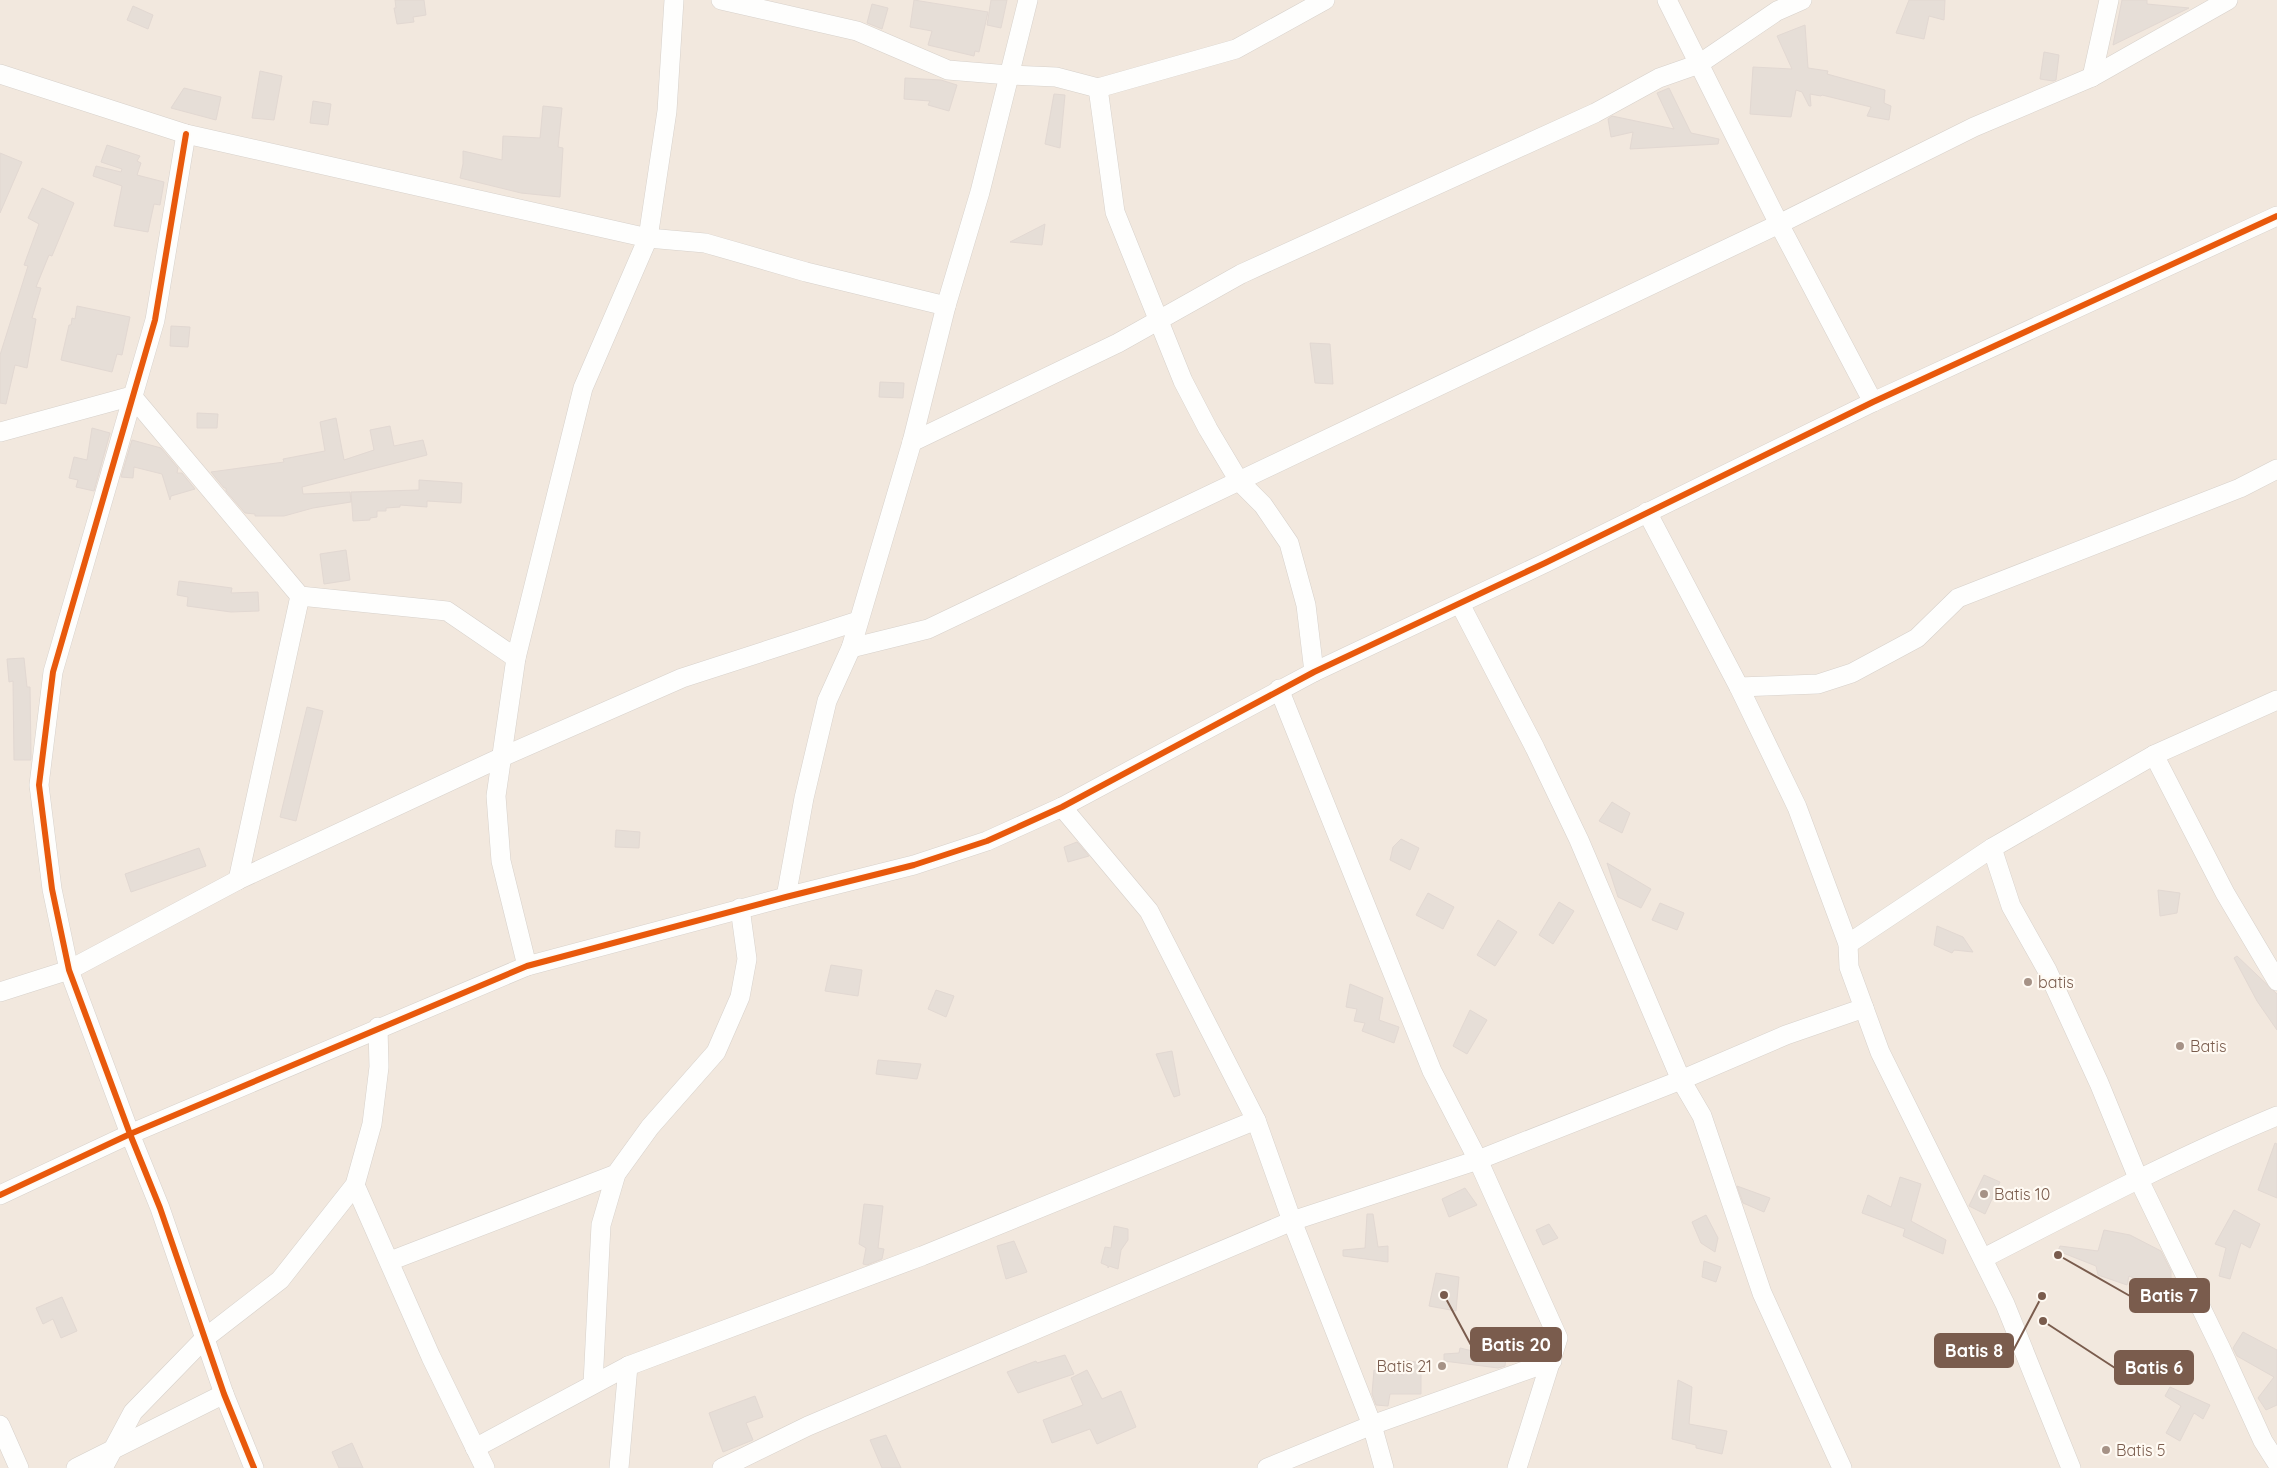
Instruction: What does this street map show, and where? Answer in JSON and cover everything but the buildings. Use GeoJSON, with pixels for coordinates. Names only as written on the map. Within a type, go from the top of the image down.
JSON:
{"type":"FeatureCollection","features":[{"type":"Feature","properties":{"kind":"street"},"geometry":{"type":"LineString","coordinates":[[527,966],[501,860],[496,796],[516,658],[583,388],[648,238],[667,111],[674,0]]}},
{"type":"Feature","properties":{"kind":"street"},"geometry":{"type":"LineString","coordinates":[[721,0],[856,31],[948,70],[1056,77],[1098,88],[1236,49],[1325,0]]}},
{"type":"Feature","properties":{"kind":"street"},"geometry":{"type":"LineString","coordinates":[[786,897],[804,798],[827,701],[851,648],[912,442],[946,306],[980,192],[1028,0]]}},
{"type":"Feature","properties":{"kind":"street"},"geometry":{"type":"LineString","coordinates":[[1668,0],[1779,224],[1873,402]]}},
{"type":"Feature","properties":{"kind":"street"},"geometry":{"type":"LineString","coordinates":[[912,442],[1118,343],[1241,274],[1595,114],[1658,78],[1699,64],[1777,11],[1802,0]]}},
{"type":"Feature","properties":{"kind":"street"},"geometry":{"type":"LineString","coordinates":[[2092,77],[2109,0]]}},
{"type":"Feature","properties":{"kind":"street"},"geometry":{"type":"LineString","coordinates":[[851,648],[928,629],[1779,224],[1974,127],[2092,77],[2228,0]]}},
{"type":"Feature","properties":{"kind":"street"},"geometry":{"type":"LineString","coordinates":[[0,74],[186,134],[648,238],[705,243],[806,272],[946,306]]}},
{"type":"Feature","properties":{"kind":"street"},"geometry":{"type":"LineString","coordinates":[[1098,88],[1115,212],[1183,381],[1208,429],[1238,480],[1263,505],[1289,543],[1306,605],[1314,672]]}},
{"type":"Feature","properties":{"kind":"street"},"geometry":{"type":"LineString","coordinates":[[186,134],[155,320],[53,672],[39,785],[52,889],[69,970],[130,1134],[160,1208],[224,1394],[254,1468]]}},
{"type":"Feature","properties":{"kind":"street"},"geometry":{"type":"LineString","coordinates":[[0,1196],[130,1134],[527,966],[740,908],[914,866],[987,841],[1062,807],[1280,688],[1460,604],[1873,402],[2277,216]]}},
{"type":"Feature","properties":{"kind":"street"},"geometry":{"type":"LineString","coordinates":[[132,396],[300,596],[448,610],[516,658]]}},
{"type":"Feature","properties":{"kind":"street"},"geometry":{"type":"LineString","coordinates":[[0,432],[132,396]]}},
{"type":"Feature","properties":{"kind":"street"},"geometry":{"type":"LineString","coordinates":[[1739,687],[1818,684],[1852,673],[1917,638],[1958,598],[2240,488],[2277,469]]}},
{"type":"Feature","properties":{"kind":"street"},"geometry":{"type":"LineString","coordinates":[[1647,512],[1739,687],[1797,806],[1848,944],[1849,967],[1880,1052],[1916,1128],[1984,1258],[2005,1304],[2072,1468]]}},
{"type":"Feature","properties":{"kind":"street"},"geometry":{"type":"LineString","coordinates":[[238,880],[300,596]]}},
{"type":"Feature","properties":{"kind":"street"},"geometry":{"type":"LineString","coordinates":[[1460,604],[1535,748],[1579,840],[1681,1080],[1702,1116],[1762,1293],[1842,1468]]}},
{"type":"Feature","properties":{"kind":"street"},"geometry":{"type":"LineString","coordinates":[[0,992],[69,970],[238,880],[502,756],[682,678],[858,621]]}},
{"type":"Feature","properties":{"kind":"street"},"geometry":{"type":"LineString","coordinates":[[1280,688],[1432,1071],[1478,1160],[1558,1338],[1517,1468]]}},
{"type":"Feature","properties":{"kind":"street"},"geometry":{"type":"LineString","coordinates":[[1848,944],[1992,848],[2154,755],[2277,700]]}},
{"type":"Feature","properties":{"kind":"street"},"geometry":{"type":"LineString","coordinates":[[2154,755],[2225,893],[2277,981]]}},
{"type":"Feature","properties":{"kind":"street"},"geometry":{"type":"LineString","coordinates":[[1062,807],[1149,911],[1256,1120],[1292,1221],[1372,1425],[1384,1468]]}},
{"type":"Feature","properties":{"kind":"street"},"geometry":{"type":"LineString","coordinates":[[1992,848],[2011,906],[2047,970],[2099,1083],[2138,1178],[2221,1349],[2263,1441],[2277,1463]]}},
{"type":"Feature","properties":{"kind":"street"},"geometry":{"type":"LineString","coordinates":[[593,1384],[601,1225],[616,1174],[650,1127],[716,1052],[740,997],[747,959],[740,908]]}},
{"type":"Feature","properties":{"kind":"street"},"geometry":{"type":"LineString","coordinates":[[722,1468],[808,1426],[1292,1221],[1478,1160],[1681,1080],[1786,1035],[1864,1008]]}},
{"type":"Feature","properties":{"kind":"street"},"geometry":{"type":"LineString","coordinates":[[103,1468],[133,1412],[205,1338],[280,1280],[355,1185],[372,1124],[379,1067],[378,1028]]}},
{"type":"Feature","properties":{"kind":"street"},"geometry":{"type":"LineString","coordinates":[[1984,1258],[2138,1178],[2277,1116]]}},
{"type":"Feature","properties":{"kind":"street"},"geometry":{"type":"LineString","coordinates":[[475,1448],[628,1366],[922,1256],[1256,1120]]}},
{"type":"Feature","properties":{"kind":"street"},"geometry":{"type":"LineString","coordinates":[[390,1261],[616,1174]]}},
{"type":"Feature","properties":{"kind":"street"},"geometry":{"type":"LineString","coordinates":[[355,1185],[431,1357],[486,1468]]}},
{"type":"Feature","properties":{"kind":"street"},"geometry":{"type":"LineString","coordinates":[[1267,1468],[1372,1425],[1552,1361]]}},
{"type":"Feature","properties":{"kind":"street"},"geometry":{"type":"LineString","coordinates":[[619,1468],[628,1366]]}},
{"type":"Feature","properties":{"kind":"street"},"geometry":{"type":"LineString","coordinates":[[76,1468],[224,1394]]}},
{"type":"Feature","properties":{"kind":"street"},"geometry":{"type":"LineString","coordinates":[[0,1425],[19,1468]]}},
{"type":"Feature","properties":{"kind":"shaded area"},"geometry":{"type":"Polygon","coordinates":[[[0,0],[2277,0],[2277,1468],[0,1468],[0,0]]]}},
{"type":"Feature","properties":{"kind":"cycle path"},"geometry":{"type":"LineString","coordinates":[[186,134],[155,320],[53,672],[39,785],[52,889],[69,970],[130,1134],[160,1208],[224,1394],[254,1468]]}},
{"type":"Feature","properties":{"kind":"cycle path"},"geometry":{"type":"LineString","coordinates":[[0,1195],[130,1134],[527,966],[914,865],[987,841],[1062,807],[1314,672],[1545,563],[1873,402],[2277,216]]}},
{"type":"Feature","properties":{"kind":"place","name":"batis"},"geometry":{"type":"Point","coordinates":[2028,982]}},
{"type":"Feature","properties":{"kind":"place","name":"Batis"},"geometry":{"type":"Point","coordinates":[2180,1046]}},
{"type":"Feature","properties":{"kind":"place","name":"Batis 10"},"geometry":{"type":"Point","coordinates":[1984,1194]}},
{"type":"Feature","properties":{"kind":"place","name":"Batis 7"},"geometry":{"type":"Point","coordinates":[2058,1255]}},
{"type":"Feature","properties":{"kind":"place","name":"Batis 20"},"geometry":{"type":"Point","coordinates":[1444,1295]}},
{"type":"Feature","properties":{"kind":"place","name":"Batis 8"},"geometry":{"type":"Point","coordinates":[2042,1296]}},
{"type":"Feature","properties":{"kind":"place","name":"Batis 6"},"geometry":{"type":"Point","coordinates":[2043,1321]}},
{"type":"Feature","properties":{"kind":"place","name":"Batis 21"},"geometry":{"type":"Point","coordinates":[1442,1366]}},
{"type":"Feature","properties":{"kind":"place","name":"Batis 5"},"geometry":{"type":"Point","coordinates":[2106,1450]}}]}
